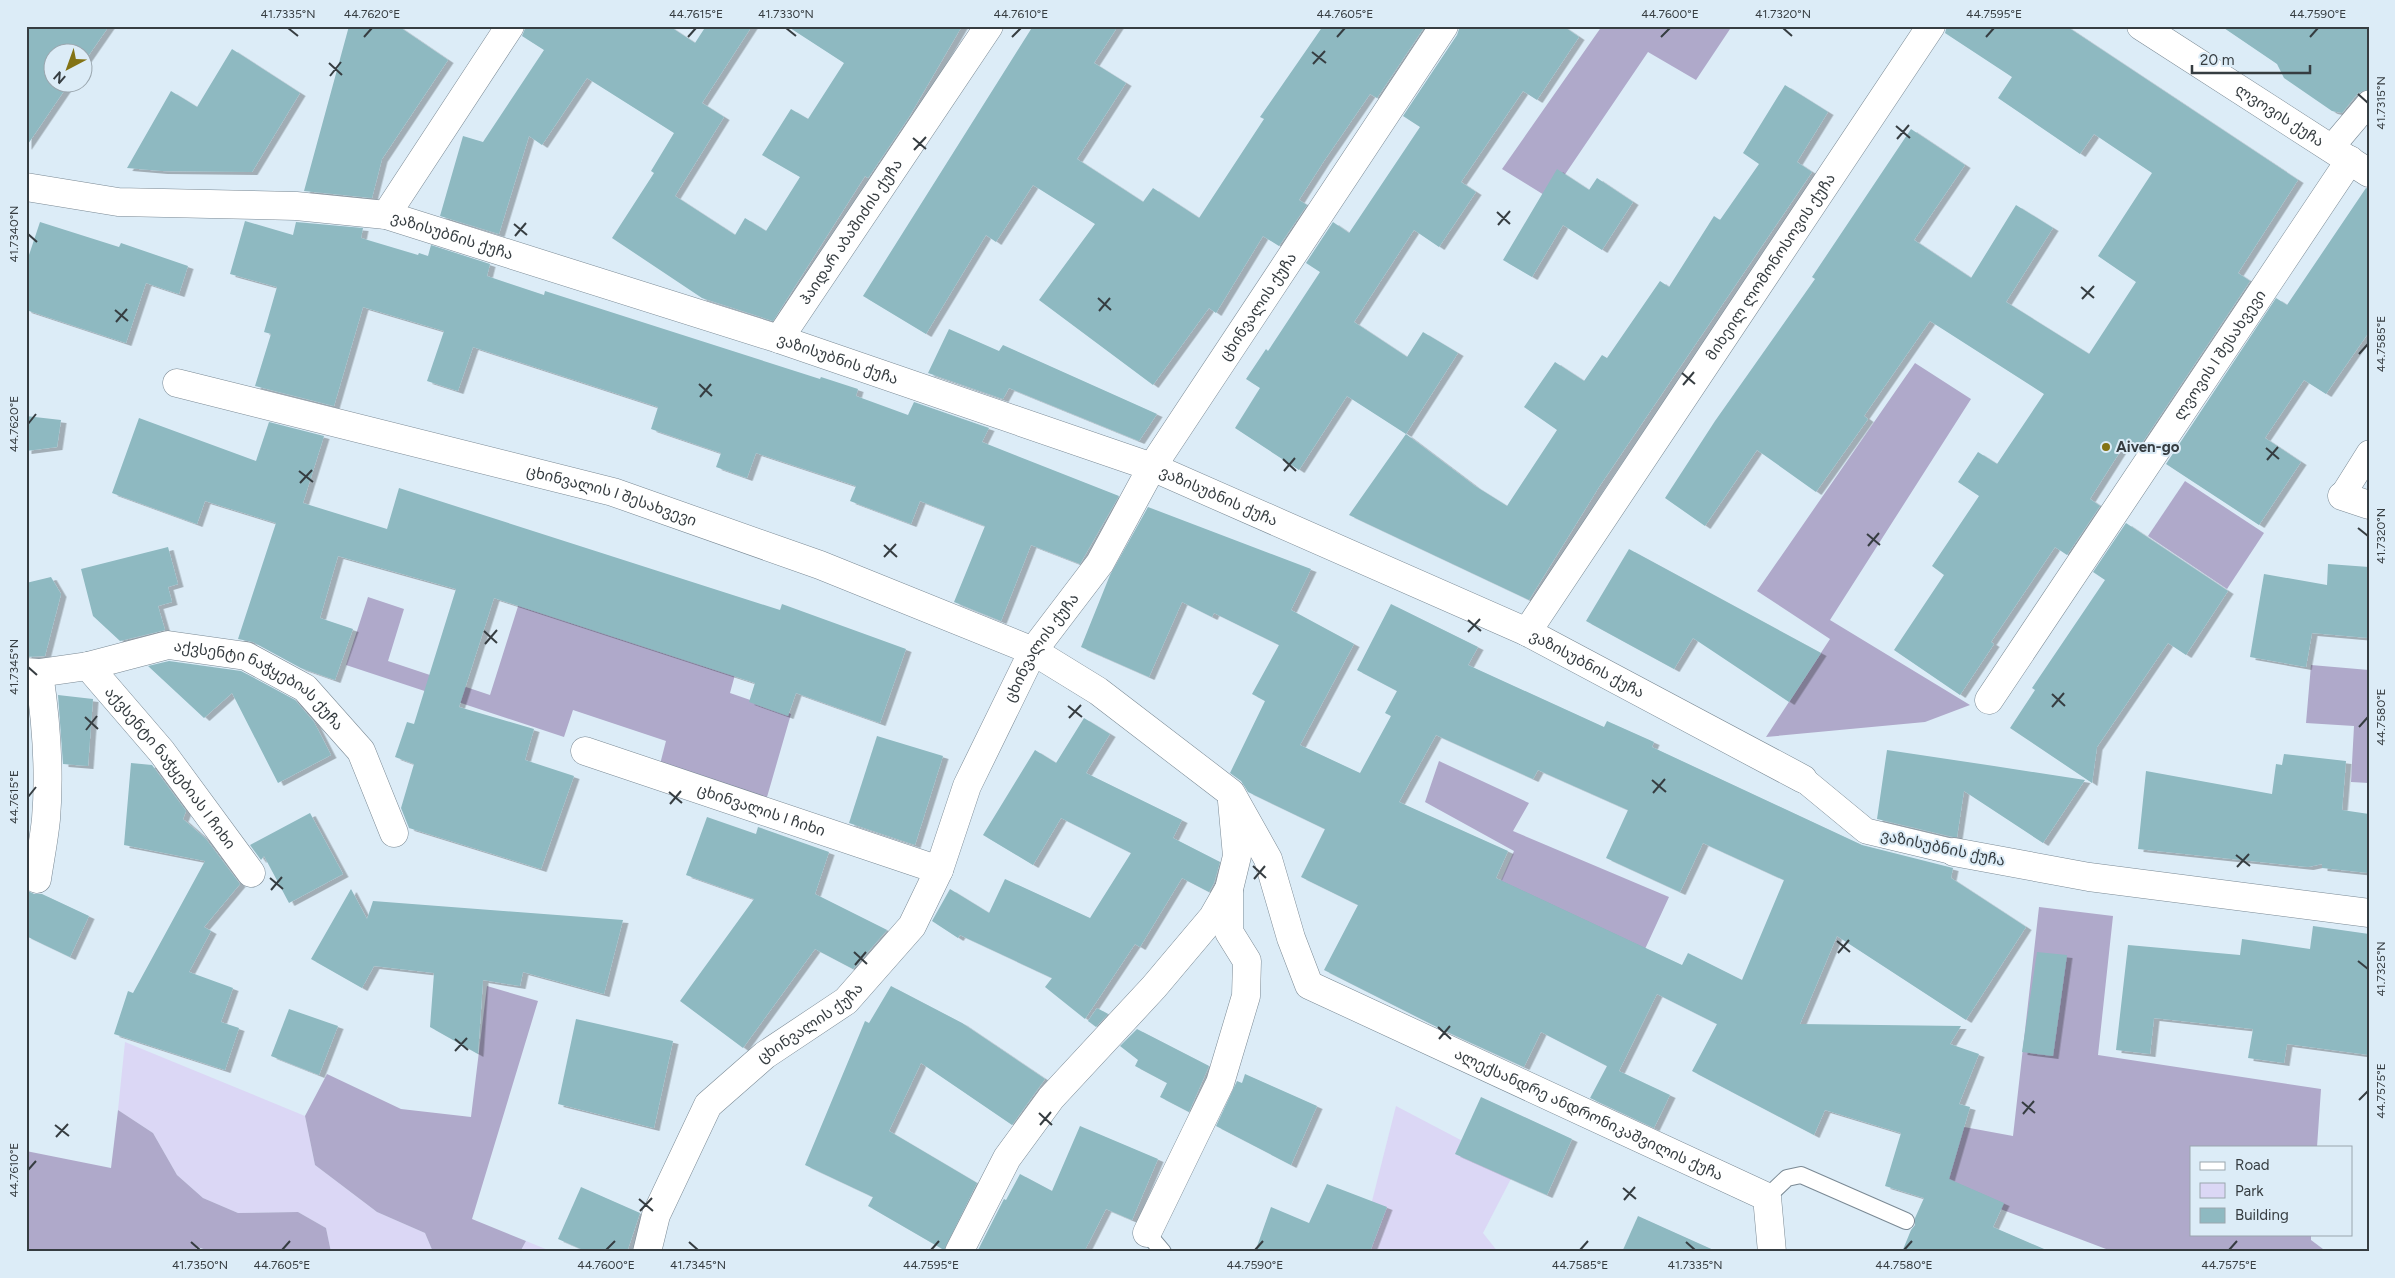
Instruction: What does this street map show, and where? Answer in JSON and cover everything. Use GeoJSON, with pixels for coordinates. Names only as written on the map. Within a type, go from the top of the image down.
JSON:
{"type":"FeatureCollection","features":[{"type":"Feature","properties":{"kind":"street"},"geometry":{"type":"LineString","coordinates":[[386,215],[510,26]]}},
{"type":"Feature","properties":{"kind":"street","name":"ჰაიდარ აბაშიძის ქუჩა"},"geometry":{"type":"LineString","coordinates":[[779,339],[989,26]]}},
{"type":"Feature","properties":{"kind":"street","name":"ცხინვალის ქუჩა"},"geometry":{"type":"LineString","coordinates":[[647,1252],[656,1215],[708,1104],[765,1055],[846,1001],[912,926],[939,870],[966,786],[1032,651],[1100,563],[1152,467],[1444,26]]}},
{"type":"Feature","properties":{"kind":"street","name":"მიხეილ ლომონოსოვის ქუჩა"},"geometry":{"type":"LineString","coordinates":[[1527,632],[1931,26]]}},
{"type":"Feature","properties":{"kind":"street","name":"ლვოვის ქუჩა"},"geometry":{"type":"LineString","coordinates":[[2141,26],[2350,160]]}},
{"type":"Feature","properties":{"kind":"street","name":"ლვოვის I შესახვევი"},"geometry":{"type":"LineString","coordinates":[[1990,700],[2350,160],[2369,103]]}},
{"type":"Feature","properties":{"kind":"street","name":"ვაზისუბნის ქუჩა"},"geometry":{"type":"LineString","coordinates":[[26,187],[118,202],[296,206],[386,215],[779,339],[1152,467],[1527,632],[1802,779],[1866,831],[1954,852],[2088,877],[2369,913]]}},
{"type":"Feature","properties":{"kind":"street","name":"ცხინვალის I შესახვევი"},"geometry":{"type":"LineString","coordinates":[[176,383],[613,492],[820,565],[1032,651]]}},
{"type":"Feature","properties":{"kind":"street"},"geometry":{"type":"LineString","coordinates":[[2369,453],[2342,496],[2369,505]]}},
{"type":"Feature","properties":{"kind":"street","name":"აქვსენტი ნაჭყებიას ქუჩა"},"geometry":{"type":"LineString","coordinates":[[33,673],[88,666],[168,645],[246,656],[305,688],[361,751],[394,833]]}},
{"type":"Feature","properties":{"kind":"street","name":"ალექსანდრე ანდრონიკაშვილის ქუჩა"},"geometry":{"type":"LineString","coordinates":[[1032,651],[1098,691],[1231,793],[1268,860],[1291,938],[1308,985],[1767,1197]]}},
{"type":"Feature","properties":{"kind":"street","name":"აქვსენტი ნაჭყებიას I ჩიხი"},"geometry":{"type":"LineString","coordinates":[[88,666],[162,752],[251,873]]}},
{"type":"Feature","properties":{"kind":"street"},"geometry":{"type":"LineString","coordinates":[[33,673],[44,704],[47,783],[46,819],[37,879]]}},
{"type":"Feature","properties":{"kind":"street","name":"ცხინვალის I ჩიხი"},"geometry":{"type":"LineString","coordinates":[[585,751],[939,870]]}},
{"type":"Feature","properties":{"kind":"street"},"geometry":{"type":"LineString","coordinates":[[1155,1242],[1220,1083],[1246,996],[1247,962],[1229,932],[1229,889],[1236,856],[1231,793]]}},
{"type":"Feature","properties":{"kind":"street"},"geometry":{"type":"LineString","coordinates":[[959,1252],[1008,1158],[1051,1098],[1154,987],[1213,917],[1229,889]]}},
{"type":"Feature","properties":{"kind":"street"},"geometry":{"type":"LineString","coordinates":[[1767,1197],[1772,1252]]}},
{"type":"Feature","properties":{"kind":"lane"},"geometry":{"type":"LineString","coordinates":[[1767,1197],[1787,1178],[1801,1175],[1906,1221]]}},
{"type":"Feature","properties":{"kind":"green space"},"geometry":{"type":"Polygon","coordinates":[[[125,1042],[305,1116],[315,1165],[377,1212],[425,1233],[433,1252],[331,1252],[326,1228],[298,1212],[238,1213],[203,1198],[177,1175],[153,1133],[118,1110],[125,1042]]]}},
{"type":"Feature","properties":{"kind":"green space"},"geometry":{"type":"Polygon","coordinates":[[[1396,1106],[1516,1169],[1483,1233],[1498,1252],[1350,1252],[1369,1213],[1396,1106]]]}},
{"type":"Feature","properties":{"kind":"green space"},"geometry":{"type":"Polygon","coordinates":[[[526,1241],[553,1252],[520,1252],[526,1241]]]}},
{"type":"Feature","properties":{"kind":"shaded area"},"geometry":{"type":"Polygon","coordinates":[[[1602,26],[1732,26],[1696,80],[1648,52],[1549,198],[1502,169],[1602,26]]]}},
{"type":"Feature","properties":{"kind":"shaded area"},"geometry":{"type":"Polygon","coordinates":[[[1915,363],[1971,399],[1830,620],[1970,705],[1925,722],[1766,737],[1830,639],[1757,591],[1915,363]]]}},
{"type":"Feature","properties":{"kind":"shaded area"},"geometry":{"type":"Polygon","coordinates":[[[2185,481],[2264,533],[2227,589],[2148,536],[2185,481]]]}},
{"type":"Feature","properties":{"kind":"shaded area"},"geometry":{"type":"Polygon","coordinates":[[[368,597],[404,609],[388,661],[490,695],[520,600],[736,671],[730,693],[791,714],[765,804],[658,772],[666,741],[573,710],[564,737],[346,665],[368,597]]]}},
{"type":"Feature","properties":{"kind":"shaded area"},"geometry":{"type":"Polygon","coordinates":[[[2311,665],[2369,670],[2369,783],[2351,782],[2354,726],[2306,723],[2311,665]]]}},
{"type":"Feature","properties":{"kind":"shaded area"},"geometry":{"type":"Polygon","coordinates":[[[1439,761],[1529,803],[1513,831],[1669,897],[1633,975],[1485,917],[1514,851],[1425,802],[1439,761]]]}},
{"type":"Feature","properties":{"kind":"shaded area"},"geometry":{"type":"Polygon","coordinates":[[[2039,907],[2113,916],[2098,1055],[2321,1089],[2317,1146],[2190,1146],[2190,1236],[2311,1236],[2311,1240],[2327,1252],[2114,1252],[1926,1181],[1948,1124],[2013,1136],[2039,907]]]}},
{"type":"Feature","properties":{"kind":"shaded area"},"geometry":{"type":"Polygon","coordinates":[[[487,986],[538,1001],[472,1219],[526,1241],[520,1252],[433,1252],[425,1233],[377,1212],[315,1165],[305,1116],[327,1074],[401,1109],[471,1117],[487,986]]]}},
{"type":"Feature","properties":{"kind":"shaded area"},"geometry":{"type":"Polygon","coordinates":[[[118,1110],[153,1133],[177,1175],[203,1198],[238,1213],[298,1212],[326,1228],[331,1252],[213,1252],[197,1247],[195,1252],[26,1252],[26,1151],[111,1168],[118,1110]]]}},
{"type":"Feature","properties":{"kind":"building"},"geometry":{"type":"Polygon","coordinates":[[[26,26],[109,26],[92,51],[92,42],[42,42],[42,92],[63,92],[26,147],[26,26]]]}},
{"type":"Feature","properties":{"kind":"building"},"geometry":{"type":"Polygon","coordinates":[[[349,26],[398,26],[448,60],[382,159],[372,198],[304,191],[349,26]]]}},
{"type":"Feature","properties":{"kind":"building"},"geometry":{"type":"Polygon","coordinates":[[[526,26],[669,26],[695,43],[706,26],[752,26],[702,103],[724,117],[675,196],[735,235],[745,218],[766,231],[800,177],[762,155],[791,109],[808,119],[844,63],[787,26],[962,26],[909,117],[868,178],[865,176],[773,321],[702,298],[612,238],[654,173],[651,171],[674,133],[587,78],[542,145],[529,136],[499,234],[440,216],[463,136],[483,142],[544,50],[522,36],[526,26]]]}},
{"type":"Feature","properties":{"kind":"building"},"geometry":{"type":"Polygon","coordinates":[[[1033,26],[1118,26],[1094,63],[1126,83],[1077,159],[1143,202],[1153,188],[1199,218],[1264,119],[1260,117],[1323,26],[1425,26],[1377,98],[1370,94],[1324,161],[1299,200],[1307,205],[1279,246],[1263,236],[1216,313],[1209,308],[1153,385],[1039,300],[1095,224],[1033,185],[996,242],[986,235],[926,334],[863,296],[1033,26]]]}},
{"type":"Feature","properties":{"kind":"building"},"geometry":{"type":"Polygon","coordinates":[[[1460,26],[1563,26],[1579,37],[1537,100],[1523,91],[1461,182],[1476,192],[1439,247],[1414,230],[1354,322],[1407,357],[1423,332],[1458,353],[1406,434],[1347,396],[1299,470],[1235,428],[1260,388],[1246,379],[1266,349],[1268,351],[1320,272],[1306,263],[1333,222],[1349,233],[1420,127],[1403,116],[1457,35],[1460,26]]]}},
{"type":"Feature","properties":{"kind":"building"},"geometry":{"type":"Polygon","coordinates":[[[1947,26],[2066,26],[2298,180],[2238,273],[2250,281],[2140,446],[2128,439],[2090,499],[2100,506],[2067,555],[2055,547],[1991,642],[1994,644],[1960,695],[1894,650],[1944,575],[1932,566],[1979,496],[1958,482],[1978,452],[1997,464],[2044,394],[1930,321],[1864,416],[1868,419],[1816,492],[1757,450],[1705,526],[1665,498],[1715,421],[1815,279],[1812,277],[1911,129],[1965,165],[1914,240],[1971,278],[2016,205],[2053,228],[2006,302],[2089,354],[2136,282],[2098,256],[2152,173],[2094,134],[2080,154],[1998,98],[2012,77],[1945,33],[1947,26]]]}},
{"type":"Feature","properties":{"kind":"building"},"geometry":{"type":"Polygon","coordinates":[[[2221,26],[2369,26],[2369,89],[2358,93],[2342,113],[2332,111],[2284,78],[2277,64],[2221,26]]]}},
{"type":"Feature","properties":{"kind":"building"},"geometry":{"type":"Polygon","coordinates":[[[232,49],[300,93],[252,172],[162,171],[127,168],[171,91],[197,107],[232,49]]]}},
{"type":"Feature","properties":{"kind":"building"},"geometry":{"type":"Polygon","coordinates":[[[1785,85],[1828,112],[1797,162],[1812,172],[1599,487],[1529,600],[1349,515],[1406,434],[1475,486],[1507,506],[1557,430],[1524,407],[1555,362],[1584,381],[1602,355],[1607,358],[1660,281],[1669,287],[1714,216],[1720,220],[1759,164],[1743,153],[1785,85]]]}},
{"type":"Feature","properties":{"kind":"building"},"geometry":{"type":"Polygon","coordinates":[[[1557,169],[1589,190],[1597,178],[1633,202],[1602,250],[1563,225],[1532,277],[1503,260],[1557,169]]]}},
{"type":"Feature","properties":{"kind":"building"},"geometry":{"type":"Polygon","coordinates":[[[2366,188],[2369,189],[2369,332],[2326,394],[2304,380],[2265,438],[2301,462],[2259,525],[2166,464],[2276,298],[2287,305],[2366,188]]]}},
{"type":"Feature","properties":{"kind":"building"},"geometry":{"type":"Polygon","coordinates":[[[245,221],[293,235],[296,222],[363,228],[361,238],[418,255],[419,253],[428,256],[431,245],[490,264],[487,276],[544,295],[545,291],[820,379],[821,377],[858,389],[856,396],[908,415],[914,402],[989,428],[982,442],[1119,496],[1080,564],[1031,545],[1001,621],[954,602],[985,526],[920,501],[911,524],[850,501],[856,486],[756,453],[747,478],[716,467],[721,453],[651,429],[658,407],[473,347],[458,391],[427,381],[444,331],[363,307],[334,406],[255,386],[271,334],[264,332],[277,287],[230,274],[245,221]]]}},
{"type":"Feature","properties":{"kind":"building"},"geometry":{"type":"Polygon","coordinates":[[[40,222],[119,247],[121,243],[188,266],[179,294],[146,283],[126,343],[26,310],[26,264],[40,222]]]}},
{"type":"Feature","properties":{"kind":"building"},"geometry":{"type":"Polygon","coordinates":[[[949,329],[999,351],[1003,345],[1157,414],[1139,441],[1009,388],[1003,399],[928,373],[949,329]]]}},
{"type":"Feature","properties":{"kind":"building"},"geometry":{"type":"Polygon","coordinates":[[[26,416],[61,420],[57,447],[26,451],[26,416]]]}},
{"type":"Feature","properties":{"kind":"building"},"geometry":{"type":"Polygon","coordinates":[[[139,418],[256,461],[269,422],[324,436],[303,503],[387,529],[399,488],[780,610],[782,604],[906,649],[880,723],[796,693],[788,716],[749,702],[755,683],[494,598],[459,707],[534,729],[525,760],[574,776],[541,869],[409,828],[401,808],[414,764],[395,757],[407,722],[414,724],[456,589],[338,556],[320,618],[353,629],[335,680],[301,668],[253,642],[238,639],[276,523],[205,501],[197,524],[112,493],[139,418]]]}},
{"type":"Feature","properties":{"kind":"building"},"geometry":{"type":"Polygon","coordinates":[[[1148,507],[1311,569],[1291,610],[1354,644],[1300,745],[1360,773],[1391,716],[1385,713],[1397,691],[1357,670],[1391,604],[1478,647],[1468,665],[1604,727],[1607,721],[1654,742],[1652,747],[1862,845],[1953,868],[1951,878],[2026,927],[1966,1020],[1837,936],[1800,1024],[1961,1026],[1950,1044],[1979,1054],[1959,1104],[1970,1107],[1949,1179],[2004,1203],[1993,1227],[2051,1252],[1902,1252],[1915,1225],[1915,1218],[1924,1198],[1885,1186],[1901,1133],[1825,1110],[1814,1135],[1692,1071],[1717,1024],[1657,994],[1619,1071],[1670,1095],[1654,1128],[1590,1098],[1607,1066],[1541,1032],[1524,1067],[1443,1030],[1324,970],[1358,905],[1301,877],[1325,829],[1248,792],[1241,781],[1230,773],[1265,701],[1252,694],[1279,645],[1214,613],[1212,617],[1182,602],[1149,677],[1081,647],[1110,575],[1148,507]],[[1436,735],[1399,802],[1508,851],[1496,878],[1682,965],[1688,953],[1742,980],[1784,880],[1703,843],[1680,892],[1606,858],[1628,810],[1538,770],[1533,779],[1436,735]]]}},
{"type":"Feature","properties":{"kind":"building"},"geometry":{"type":"Polygon","coordinates":[[[2126,523],[2228,591],[2186,655],[2168,643],[2097,747],[2092,783],[2010,728],[2035,690],[2032,688],[2105,580],[2093,572],[2126,523]]]}},
{"type":"Feature","properties":{"kind":"building"},"geometry":{"type":"Polygon","coordinates":[[[168,547],[178,584],[168,587],[172,602],[158,606],[165,630],[120,641],[93,616],[81,569],[168,547]]]}},
{"type":"Feature","properties":{"kind":"building"},"geometry":{"type":"Polygon","coordinates":[[[1629,549],[1821,653],[1789,702],[1693,638],[1674,669],[1586,621],[1629,549]]]}},
{"type":"Feature","properties":{"kind":"building"},"geometry":{"type":"Polygon","coordinates":[[[2328,564],[2369,567],[2369,638],[2312,633],[2306,667],[2250,657],[2264,574],[2327,585],[2328,564]]]}},
{"type":"Feature","properties":{"kind":"building"},"geometry":{"type":"Polygon","coordinates":[[[51,577],[61,594],[45,656],[26,657],[26,583],[51,577]]]}},
{"type":"Feature","properties":{"kind":"building"},"geometry":{"type":"Polygon","coordinates":[[[169,661],[241,671],[295,700],[314,722],[331,755],[278,783],[232,693],[204,718],[148,666],[169,661]]]}},
{"type":"Feature","properties":{"kind":"building"},"geometry":{"type":"Polygon","coordinates":[[[58,695],[93,699],[88,766],[63,764],[58,695]]]}},
{"type":"Feature","properties":{"kind":"building"},"geometry":{"type":"Polygon","coordinates":[[[1084,718],[1110,734],[1086,773],[1182,820],[1173,838],[1220,862],[1214,883],[1209,892],[1182,878],[1140,947],[1135,944],[1085,1019],[1045,987],[1052,978],[960,935],[958,938],[932,921],[950,889],[989,913],[1005,879],[1090,918],[1131,853],[1061,818],[1033,865],[983,835],[1035,750],[1056,763],[1084,718]]]}},
{"type":"Feature","properties":{"kind":"building"},"geometry":{"type":"Polygon","coordinates":[[[877,736],[943,756],[915,845],[849,823],[877,736]]]}},
{"type":"Feature","properties":{"kind":"building"},"geometry":{"type":"Polygon","coordinates":[[[1887,750],[2085,780],[2043,843],[1964,791],[1957,837],[1953,837],[1877,819],[1887,750]]]}},
{"type":"Feature","properties":{"kind":"building"},"geometry":{"type":"Polygon","coordinates":[[[2284,754],[2346,761],[2342,810],[2369,814],[2369,873],[2322,868],[2322,864],[2308,867],[2138,849],[2146,771],[2272,794],[2276,764],[2282,765],[2284,754]]]}},
{"type":"Feature","properties":{"kind":"building"},"geometry":{"type":"Polygon","coordinates":[[[131,763],[152,765],[186,811],[183,819],[206,839],[240,884],[204,927],[211,931],[189,972],[233,988],[221,1022],[239,1028],[225,1070],[114,1034],[128,991],[133,993],[205,861],[124,845],[131,763]]]}},
{"type":"Feature","properties":{"kind":"building"},"geometry":{"type":"Polygon","coordinates":[[[310,813],[343,874],[289,903],[264,856],[261,860],[250,845],[310,813]]]}},
{"type":"Feature","properties":{"kind":"building"},"geometry":{"type":"Polygon","coordinates":[[[707,817],[756,834],[758,827],[829,852],[815,894],[887,930],[853,969],[815,949],[743,1048],[680,1001],[754,899],[686,875],[707,817]]]}},
{"type":"Feature","properties":{"kind":"building"},"geometry":{"type":"Polygon","coordinates":[[[351,889],[367,919],[373,901],[623,920],[604,994],[523,972],[520,986],[483,980],[478,1054],[430,1027],[434,973],[374,966],[362,988],[311,959],[351,889]]]}},
{"type":"Feature","properties":{"kind":"building"},"geometry":{"type":"Polygon","coordinates":[[[26,890],[34,894],[42,894],[89,916],[70,957],[26,936],[26,890]]]}},
{"type":"Feature","properties":{"kind":"building"},"geometry":{"type":"Polygon","coordinates":[[[2313,926],[2369,934],[2369,1055],[2287,1044],[2284,1063],[2248,1058],[2253,1029],[2154,1018],[2150,1054],[2116,1050],[2128,945],[2240,955],[2242,939],[2310,949],[2313,926]]]}},
{"type":"Feature","properties":{"kind":"building"},"geometry":{"type":"Polygon","coordinates":[[[2037,952],[2067,955],[2053,1056],[2022,1052],[2037,952]]]}},
{"type":"Feature","properties":{"kind":"building"},"geometry":{"type":"Polygon","coordinates":[[[891,986],[962,1023],[1045,1079],[1012,1125],[921,1063],[889,1131],[977,1183],[944,1250],[868,1206],[873,1197],[805,1165],[865,1021],[869,1023],[891,986]]]}},
{"type":"Feature","properties":{"kind":"building"},"geometry":{"type":"Polygon","coordinates":[[[1097,1008],[1108,1014],[1096,1027],[1088,1021],[1097,1008]]]}},
{"type":"Feature","properties":{"kind":"building"},"geometry":{"type":"Polygon","coordinates":[[[289,1009],[338,1026],[319,1075],[271,1056],[289,1009]]]}},
{"type":"Feature","properties":{"kind":"building"},"geometry":{"type":"Polygon","coordinates":[[[576,1019],[673,1041],[654,1128],[558,1104],[576,1019]]]}},
{"type":"Feature","properties":{"kind":"building"},"geometry":{"type":"Polygon","coordinates":[[[1137,1029],[1209,1066],[1189,1112],[1160,1097],[1167,1083],[1135,1066],[1138,1060],[1120,1046],[1137,1029]]]}},
{"type":"Feature","properties":{"kind":"building"},"geometry":{"type":"Polygon","coordinates":[[[1245,1074],[1317,1106],[1291,1165],[1216,1126],[1237,1081],[1242,1083],[1245,1074]]]}},
{"type":"Feature","properties":{"kind":"building"},"geometry":{"type":"Polygon","coordinates":[[[1481,1097],[1572,1139],[1547,1195],[1455,1154],[1481,1097]]]}},
{"type":"Feature","properties":{"kind":"building"},"geometry":{"type":"Polygon","coordinates":[[[1080,1126],[1158,1159],[1132,1220],[1106,1209],[1084,1252],[977,1252],[1004,1199],[1006,1200],[1020,1174],[1052,1191],[1080,1126]]]}},
{"type":"Feature","properties":{"kind":"building"},"geometry":{"type":"Polygon","coordinates":[[[1327,1184],[1387,1207],[1371,1249],[1377,1252],[1255,1252],[1271,1207],[1309,1223],[1327,1184]]]}},
{"type":"Feature","properties":{"kind":"building"},"geometry":{"type":"Polygon","coordinates":[[[581,1187],[640,1213],[627,1252],[588,1252],[558,1239],[581,1187]]]}},
{"type":"Feature","properties":{"kind":"building"},"geometry":{"type":"Polygon","coordinates":[[[1638,1216],[1718,1252],[1622,1252],[1638,1216]]]}},
{"type":"Feature","properties":{"kind":"place","name":"Aiven-go"},"geometry":{"type":"Point","coordinates":[2106,447]}}]}
